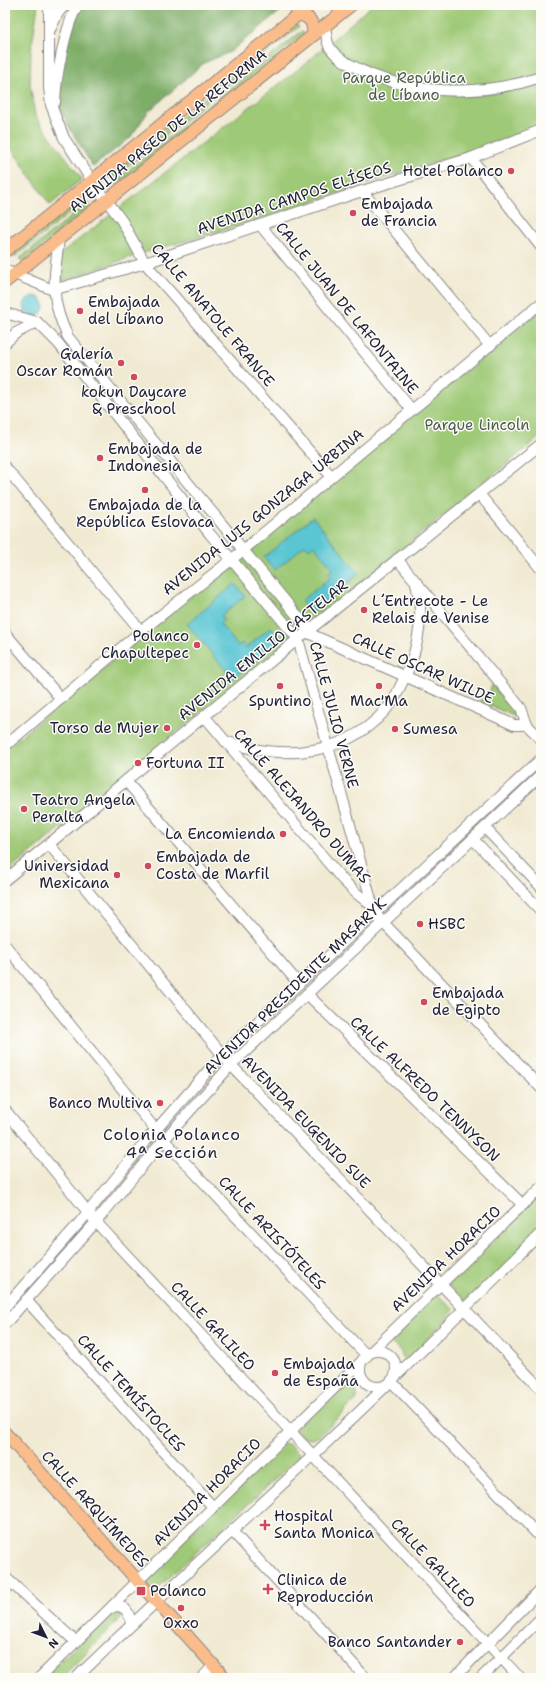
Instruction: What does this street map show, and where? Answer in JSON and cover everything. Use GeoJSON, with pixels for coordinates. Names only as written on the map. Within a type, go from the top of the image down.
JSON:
{"type":"FeatureCollection","features":[{"type":"Feature","properties":{"kind":"main road","name":"AVENIDA PASEO DE LA REFORMA"},"geometry":{"type":"LineString","coordinates":[[5,251],[310,5]]}},
{"type":"Feature","properties":{"kind":"main road","name":"AVENIDA PASEO DE LA REFORMA"},"geometry":{"type":"LineString","coordinates":[[5,282],[11,272],[59,239],[351,5]]}},
{"type":"Feature","properties":{"kind":"main road"},"geometry":{"type":"LineString","coordinates":[[298,14],[306,16],[311,20],[314,27],[313,35]]}},
{"type":"Feature","properties":{"kind":"main road","name":"CALLE ARQUÍMEDES"},"geometry":{"type":"LineString","coordinates":[[5,1433],[225,1678]]}},
{"type":"Feature","properties":{"kind":"street","name":"CALLE ANATOLE FRANCE"},"geometry":{"type":"LineString","coordinates":[[49,5],[50,32],[48,88],[54,114],[64,138],[92,181],[122,221],[146,263],[331,476]]}},
{"type":"Feature","properties":{"kind":"street"},"geometry":{"type":"LineString","coordinates":[[50,32],[58,13],[65,5]]}},
{"type":"Feature","properties":{"kind":"street"},"geometry":{"type":"LineString","coordinates":[[54,114],[56,81],[70,23],[78,5]]}},
{"type":"Feature","properties":{"kind":"street"},"geometry":{"type":"LineString","coordinates":[[325,25],[327,42],[339,57],[366,73],[411,88],[442,91],[469,90],[507,85],[541,77]]}},
{"type":"Feature","properties":{"kind":"street","name":"AVENIDA CAMPOS ELÍSEOS"},"geometry":{"type":"LineString","coordinates":[[54,290],[146,263],[362,191],[471,158],[541,130]]}},
{"type":"Feature","properties":{"kind":"street"},"geometry":{"type":"LineString","coordinates":[[471,158],[541,247]]}},
{"type":"Feature","properties":{"kind":"street"},"geometry":{"type":"LineString","coordinates":[[362,191],[490,346]]}},
{"type":"Feature","properties":{"kind":"street","name":"CALLE JUAN DE LAFONTAINE"},"geometry":{"type":"LineString","coordinates":[[260,225],[412,410]]}},
{"type":"Feature","properties":{"kind":"street","name":"CALLE JULIO VERNE"},"geometry":{"type":"LineString","coordinates":[[59,239],[54,290],[59,319],[68,337],[305,625],[308,633]]}},
{"type":"Feature","properties":{"kind":"street"},"geometry":{"type":"LineString","coordinates":[[11,272],[54,290]]}},
{"type":"Feature","properties":{"kind":"street","name":"AVENIDA LUIS GONZAGA URBINA"},"geometry":{"type":"LineString","coordinates":[[5,746],[141,631],[230,560],[541,304]]}},
{"type":"Feature","properties":{"kind":"street","name":"CALLE JULIO VERNE"},"geometry":{"type":"LineString","coordinates":[[5,312],[37,322],[58,343],[230,560],[298,639],[370,904]]}},
{"type":"Feature","properties":{"kind":"street"},"geometry":{"type":"LineString","coordinates":[[5,343],[16,334],[37,322]]}},
{"type":"Feature","properties":{"kind":"street","name":"AVENIDA EMILIO CASTELAR"},"geometry":{"type":"LineString","coordinates":[[5,880],[298,639],[308,633],[398,559],[480,495],[541,444]]}},
{"type":"Feature","properties":{"kind":"street"},"geometry":{"type":"LineString","coordinates":[[5,467],[141,631]]}},
{"type":"Feature","properties":{"kind":"street"},"geometry":{"type":"LineString","coordinates":[[480,495],[541,569]]}},
{"type":"Feature","properties":{"kind":"street"},"geometry":{"type":"LineString","coordinates":[[210,534],[219,534],[222,524]]}},
{"type":"Feature","properties":{"kind":"street"},"geometry":{"type":"LineString","coordinates":[[398,559],[521,708],[527,725],[541,739]]}},
{"type":"Feature","properties":{"kind":"street"},"geometry":{"type":"LineString","coordinates":[[225,741],[247,748],[271,752],[298,753],[328,746],[351,738],[376,720],[393,700],[411,665],[418,637],[420,610],[416,582]]}},
{"type":"Feature","properties":{"kind":"street"},"geometry":{"type":"LineString","coordinates":[[5,633],[61,700]]}},
{"type":"Feature","properties":{"kind":"street","name":"CALLE OSCAR WILDE"},"geometry":{"type":"LineString","coordinates":[[308,633],[514,725],[527,725]]}},
{"type":"Feature","properties":{"kind":"street","name":"CALLE ALEJANDRO DUMAS"},"geometry":{"type":"LineString","coordinates":[[205,717],[342,879],[370,904],[375,914],[383,923],[541,1088]]}},
{"type":"Feature","properties":{"kind":"street","name":"AVENIDA PRESIDENTE MASARYK"},"geometry":{"type":"LineString","coordinates":[[5,1307],[88,1213],[156,1130],[223,1054],[541,759]]}},
{"type":"Feature","properties":{"kind":"street","name":"AVENIDA PRESIDENTE MASARYK"},"geometry":{"type":"LineString","coordinates":[[5,1324],[96,1222],[164,1140],[231,1065],[541,775]]}},
{"type":"Feature","properties":{"kind":"street"},"geometry":{"type":"LineString","coordinates":[[126,781],[299,984]]}},
{"type":"Feature","properties":{"kind":"street"},"geometry":{"type":"LineString","coordinates":[[485,828],[541,887]]}},
{"type":"Feature","properties":{"kind":"street"},"geometry":{"type":"LineString","coordinates":[[473,839],[541,911]]}},
{"type":"Feature","properties":{"kind":"street","name":"AVENIDA EUGENIO SUE"},"geometry":{"type":"LineString","coordinates":[[49,844],[231,1065],[541,1389]]}},
{"type":"Feature","properties":{"kind":"street","name":"CALLE ARISTÓTELES"},"geometry":{"type":"LineString","coordinates":[[5,944],[164,1140],[367,1356]]}},
{"type":"Feature","properties":{"kind":"street","name":"CALLE ALFREDO TENNYSON"},"geometry":{"type":"LineString","coordinates":[[307,994],[523,1205]]}},
{"type":"Feature","properties":{"kind":"street","name":"CALLE GALILEO"},"geometry":{"type":"LineString","coordinates":[[5,1110],[96,1222],[520,1678]]}},
{"type":"Feature","properties":{"kind":"street","name":"AVENIDA HORACIO"},"geometry":{"type":"LineString","coordinates":[[39,1678],[541,1187]]}},
{"type":"Feature","properties":{"kind":"street"},"geometry":{"type":"LineString","coordinates":[[76,1678],[131,1624],[314,1456],[541,1234]]}},
{"type":"Feature","properties":{"kind":"street","name":"CALLE TEMÍSTOCLES"},"geometry":{"type":"LineString","coordinates":[[26,1300],[213,1507]]}},
{"type":"Feature","properties":{"kind":"street"},"geometry":{"type":"LineString","coordinates":[[384,1353],[390,1356],[396,1365],[390,1381],[380,1388],[368,1384],[361,1374],[367,1356],[384,1353]]}},
{"type":"Feature","properties":{"kind":"street"},"geometry":{"type":"LineString","coordinates":[[390,1381],[541,1538]]}},
{"type":"Feature","properties":{"kind":"street"},"geometry":{"type":"LineString","coordinates":[[232,1531],[366,1678]]}},
{"type":"Feature","properties":{"kind":"street"},"geometry":{"type":"LineString","coordinates":[[5,1577],[76,1642]]}},
{"type":"Feature","properties":{"kind":"street"},"geometry":{"type":"LineString","coordinates":[[454,1678],[541,1589]]}},
{"type":"Feature","properties":{"kind":"street"},"geometry":{"type":"LineString","coordinates":[[111,1608],[116,1606],[126,1608],[131,1624]]}},
{"type":"Feature","properties":{"kind":"street"},"geometry":{"type":"LineString","coordinates":[[482,1678],[541,1618]]}},
{"type":"Feature","properties":{"kind":"street"},"geometry":{"type":"LineString","coordinates":[[202,1678],[214,1665]]}},
{"type":"Feature","properties":{"kind":"green space"},"geometry":{"type":"Polygon","coordinates":[[[5,5],[38,5],[31,51],[30,84],[35,116],[82,179],[50,205],[7,142],[5,134],[5,5]]]}},
{"type":"Feature","properties":{"kind":"green space"},"geometry":{"type":"Polygon","coordinates":[[[81,5],[288,5],[230,52],[204,63],[148,112],[130,138],[93,167],[69,127],[57,102],[58,64],[81,5]]]}},
{"type":"Feature","properties":{"kind":"green space","name":"Parque República de Líbano"},"geometry":{"type":"Polygon","coordinates":[[[372,5],[541,5],[541,125],[469,152],[371,182],[255,221],[146,252],[58,282],[60,254],[305,64],[372,5]]]}},
{"type":"Feature","properties":{"kind":"green space"},"geometry":{"type":"Polygon","coordinates":[[[296,24],[299,27],[112,179],[109,175],[296,24]]]}},
{"type":"Feature","properties":{"kind":"green space"},"geometry":{"type":"Polygon","coordinates":[[[302,31],[304,34],[117,185],[114,182],[302,31]]]}},
{"type":"Feature","properties":{"kind":"green space"},"geometry":{"type":"Polygon","coordinates":[[[83,197],[86,200],[16,256],[9,256],[83,197]]]}},
{"type":"Feature","properties":{"kind":"green space"},"geometry":{"type":"Polygon","coordinates":[[[88,203],[91,206],[24,261],[19,259],[88,203]]]}},
{"type":"Feature","properties":{"kind":"green space","name":"Parque Lincoln"},"geometry":{"type":"Polygon","coordinates":[[[541,309],[541,436],[201,712],[5,874],[5,749],[541,309]]]}},
{"type":"Feature","properties":{"kind":"green space"},"geometry":{"type":"Polygon","coordinates":[[[492,685],[517,715],[516,717],[479,701],[489,694],[492,685]]]}},
{"type":"Feature","properties":{"kind":"green space"},"geometry":{"type":"Polygon","coordinates":[[[541,1194],[541,1231],[467,1304],[448,1285],[541,1194]]]}},
{"type":"Feature","properties":{"kind":"green space"},"geometry":{"type":"Polygon","coordinates":[[[436,1293],[454,1310],[404,1365],[401,1353],[397,1347],[386,1341],[436,1293]]]}},
{"type":"Feature","properties":{"kind":"green space"},"geometry":{"type":"Polygon","coordinates":[[[341,1382],[347,1383],[357,1392],[357,1399],[318,1437],[308,1439],[302,1436],[295,1429],[341,1382]]]}},
{"type":"Feature","properties":{"kind":"green space"},"geometry":{"type":"Polygon","coordinates":[[[283,1443],[288,1444],[299,1453],[298,1458],[159,1587],[151,1592],[144,1578],[283,1443]]]}},
{"type":"Feature","properties":{"kind":"green space"},"geometry":{"type":"Polygon","coordinates":[[[118,1611],[122,1614],[121,1618],[61,1678],[42,1678],[108,1616],[118,1611]]]}},
{"type":"Feature","properties":{"kind":"water"},"geometry":{"type":"Polygon","coordinates":[[[34,296],[41,299],[44,306],[41,313],[34,316],[27,313],[24,306],[27,299],[34,296]]]}},
{"type":"Feature","properties":{"kind":"water"},"geometry":{"type":"Polygon","coordinates":[[[313,517],[359,574],[311,613],[301,601],[331,577],[328,573],[333,569],[314,545],[309,549],[305,545],[275,570],[264,557],[313,517]]]}},
{"type":"Feature","properties":{"kind":"water"},"geometry":{"type":"Polygon","coordinates":[[[235,584],[245,596],[221,616],[224,620],[220,624],[238,646],[242,643],[246,648],[271,627],[282,639],[233,679],[187,624],[235,584]]]}},
{"type":"Feature","properties":{"kind":"place","name":"Hotel Polanco"},"geometry":{"type":"Point","coordinates":[511,171]}},
{"type":"Feature","properties":{"kind":"place","name":"Embajada de Francia"},"geometry":{"type":"Point","coordinates":[353,213]}},
{"type":"Feature","properties":{"kind":"place","name":"Embajada del Líbano"},"geometry":{"type":"Point","coordinates":[80,311]}},
{"type":"Feature","properties":{"kind":"place","name":"Galería Oscar Román"},"geometry":{"type":"Point","coordinates":[121,363]}},
{"type":"Feature","properties":{"kind":"place","name":"kokun Daycare & Preschool"},"geometry":{"type":"Point","coordinates":[134,377]}},
{"type":"Feature","properties":{"kind":"place","name":"Embajada de Indonesia"},"geometry":{"type":"Point","coordinates":[100,458]}},
{"type":"Feature","properties":{"kind":"place","name":"Embajada de la República Eslovaca"},"geometry":{"type":"Point","coordinates":[145,490]}},
{"type":"Feature","properties":{"kind":"place","name":"L´Entrecote - Le Relais de Venise"},"geometry":{"type":"Point","coordinates":[364,610]}},
{"type":"Feature","properties":{"kind":"place","name":"Polanco Chapultepec"},"geometry":{"type":"Point","coordinates":[197,645]}},
{"type":"Feature","properties":{"kind":"place","name":"Spuntino"},"geometry":{"type":"Point","coordinates":[280,686]}},
{"type":"Feature","properties":{"kind":"place","name":"Mac'Ma"},"geometry":{"type":"Point","coordinates":[379,686]}},
{"type":"Feature","properties":{"kind":"place","name":"Torso de Mujer"},"geometry":{"type":"Point","coordinates":[167,728]}},
{"type":"Feature","properties":{"kind":"place","name":"Sumesa"},"geometry":{"type":"Point","coordinates":[395,729]}},
{"type":"Feature","properties":{"kind":"place","name":"Fortuna II"},"geometry":{"type":"Point","coordinates":[138,763]}},
{"type":"Feature","properties":{"kind":"place","name":"Teatro Angela Peralta"},"geometry":{"type":"Point","coordinates":[24,809]}},
{"type":"Feature","properties":{"kind":"place","name":"La Encomienda"},"geometry":{"type":"Point","coordinates":[283,834]}},
{"type":"Feature","properties":{"kind":"place","name":"Embajada de Costa de Marfil"},"geometry":{"type":"Point","coordinates":[148,866]}},
{"type":"Feature","properties":{"kind":"place","name":"Universidad Mexicana"},"geometry":{"type":"Point","coordinates":[117,875]}},
{"type":"Feature","properties":{"kind":"place","name":"HSBC"},"geometry":{"type":"Point","coordinates":[420,924]}},
{"type":"Feature","properties":{"kind":"place","name":"Embajada de Egipto"},"geometry":{"type":"Point","coordinates":[424,1002]}},
{"type":"Feature","properties":{"kind":"place","name":"Banco Multiva"},"geometry":{"type":"Point","coordinates":[160,1103]}},
{"type":"Feature","properties":{"kind":"place","name":"Embajada de España"},"geometry":{"type":"Point","coordinates":[275,1373]}},
{"type":"Feature","properties":{"kind":"place","name":"Hospital Santa Monica"},"geometry":{"type":"Point","coordinates":[265,1525]}},
{"type":"Feature","properties":{"kind":"place","name":"Clinica de Reproducción"},"geometry":{"type":"Point","coordinates":[268,1589]}},
{"type":"Feature","properties":{"kind":"place","name":"Polanco"},"geometry":{"type":"Point","coordinates":[141,1591]}},
{"type":"Feature","properties":{"kind":"place","name":"Oxxo"},"geometry":{"type":"Point","coordinates":[181,1608]}},
{"type":"Feature","properties":{"kind":"place","name":"Banco Santander"},"geometry":{"type":"Point","coordinates":[460,1642]}},
{"type":"Feature","properties":{"kind":"district","name":"Colonia Polanco 4ª Sección"},"geometry":{"type":"Point","coordinates":[172,1143]}}]}
